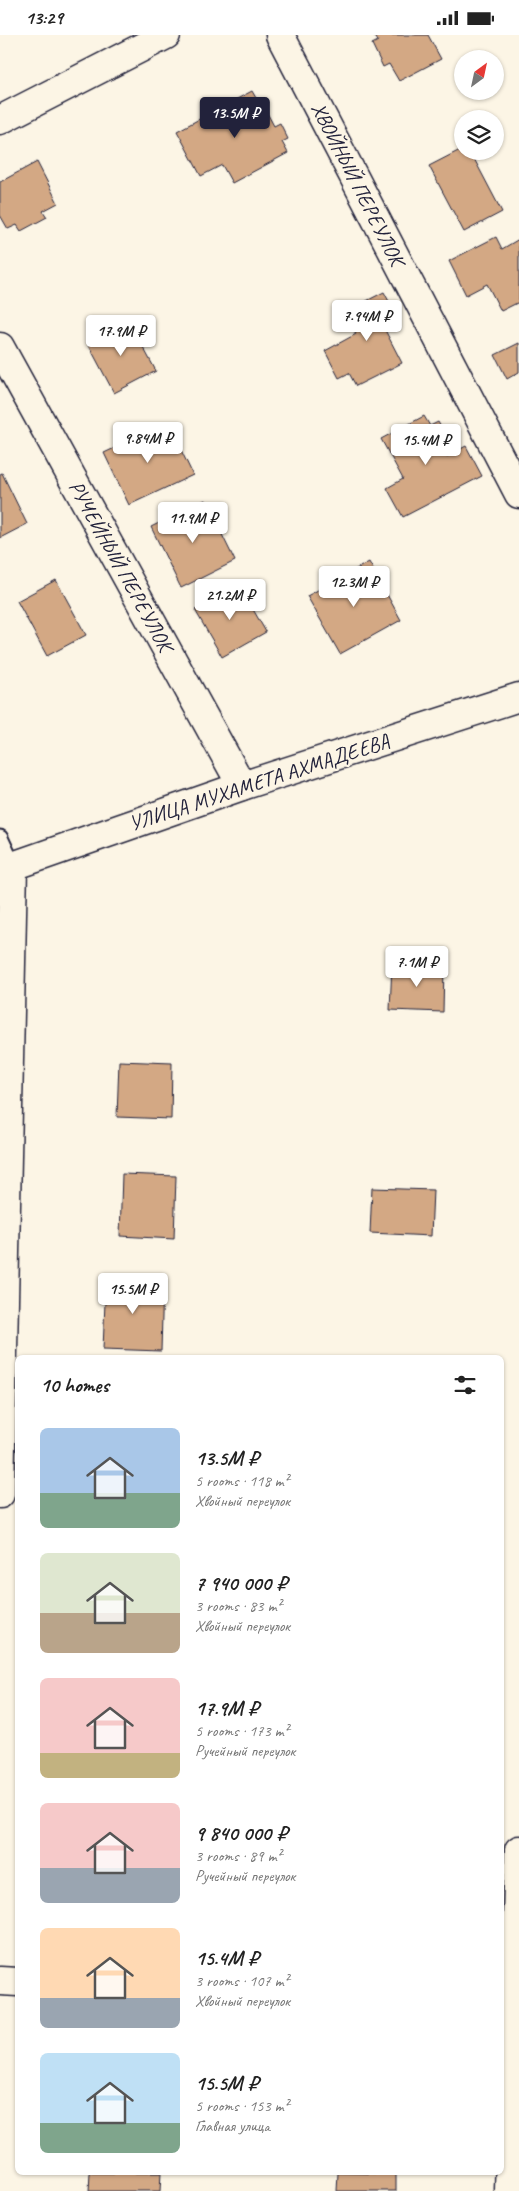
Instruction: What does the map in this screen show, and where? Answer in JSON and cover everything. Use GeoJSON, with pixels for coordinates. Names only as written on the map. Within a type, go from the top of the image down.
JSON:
{"type":"FeatureCollection","features":[{"type":"Feature","properties":{"kind":"street"},"geometry":{"type":"LineString","coordinates":[[1,117],[166,35]]}},
{"type":"Feature","properties":{"kind":"street","name":"ХВОЙНЫЙ ПЕРЕУЛОК"},"geometry":{"type":"LineString","coordinates":[[280,35],[519,493]]}},
{"type":"Feature","properties":{"kind":"street","name":"РУЧЕЙНЫЙ ПЕРЕУЛОК"},"geometry":{"type":"LineString","coordinates":[[0,347],[242,785]]}},
{"type":"Feature","properties":{"kind":"street","name":"УЛИЦА МУХАМЕТА АХМАДЕЕВА"},"geometry":{"type":"LineString","coordinates":[[6,867],[242,785],[519,697]]}},
{"type":"Feature","properties":{"kind":"street"},"geometry":{"type":"LineString","coordinates":[[0,1494],[6,867]]}},
{"type":"Feature","properties":{"kind":"street"},"geometry":{"type":"LineString","coordinates":[[510,2191],[508,2003],[519,1851]]}},
{"type":"Feature","properties":{"kind":"street"},"geometry":{"type":"LineString","coordinates":[[0,1981],[15,1982]]}},
{"type":"Feature","properties":{"kind":"lane"},"geometry":{"type":"LineString","coordinates":[[0,838],[6,867]]}},
{"type":"Feature","properties":{"kind":"building"},"geometry":{"type":"Polygon","coordinates":[[[374,35],[428,35],[441,59],[399,81],[389,64],[383,67],[372,44],[378,41],[374,35]]]}},
{"type":"Feature","properties":{"kind":"building"},"geometry":{"type":"Polygon","coordinates":[[[252,91],[274,126],[280,123],[288,139],[282,142],[288,153],[232,183],[222,165],[201,176],[177,131],[252,91]]]}},
{"type":"Feature","properties":{"kind":"building"},"geometry":{"type":"Polygon","coordinates":[[[454,153],[454,160],[475,160],[502,212],[464,232],[429,166],[454,153]]]}},
{"type":"Feature","properties":{"kind":"building"},"geometry":{"type":"Polygon","coordinates":[[[37,162],[58,203],[43,211],[47,217],[21,231],[17,225],[8,229],[0,215],[0,182],[37,162]]]}},
{"type":"Feature","properties":{"kind":"building"},"geometry":{"type":"Polygon","coordinates":[[[496,237],[502,249],[519,239],[519,302],[501,311],[487,284],[466,295],[449,261],[496,237]]]}},
{"type":"Feature","properties":{"kind":"building"},"geometry":{"type":"Polygon","coordinates":[[[384,292],[400,322],[385,330],[402,363],[356,386],[349,373],[339,378],[325,351],[356,334],[345,312],[384,292]]]}},
{"type":"Feature","properties":{"kind":"building"},"geometry":{"type":"Polygon","coordinates":[[[129,321],[156,371],[114,393],[87,342],[129,321]]]}},
{"type":"Feature","properties":{"kind":"building"},"geometry":{"type":"Polygon","coordinates":[[[519,343],[519,372],[507,379],[495,355],[519,343]]]}},
{"type":"Feature","properties":{"kind":"building"},"geometry":{"type":"Polygon","coordinates":[[[424,416],[430,426],[438,422],[450,443],[441,447],[446,457],[466,446],[482,476],[403,517],[387,488],[403,479],[381,439],[424,416]]]}},
{"type":"Feature","properties":{"kind":"building"},"geometry":{"type":"Polygon","coordinates":[[[168,423],[193,475],[129,505],[104,453],[168,423]]]}},
{"type":"Feature","properties":{"kind":"building"},"geometry":{"type":"Polygon","coordinates":[[[2,473],[27,524],[0,538],[0,474],[2,473]]]}},
{"type":"Feature","properties":{"kind":"building"},"geometry":{"type":"Polygon","coordinates":[[[205,500],[235,561],[181,588],[151,527],[205,500]]]}},
{"type":"Feature","properties":{"kind":"building"},"geometry":{"type":"Polygon","coordinates":[[[369,562],[401,620],[340,654],[307,596],[369,562]]]}},
{"type":"Feature","properties":{"kind":"building"},"geometry":{"type":"Polygon","coordinates":[[[56,580],[86,635],[47,656],[17,601],[56,580]]]}},
{"type":"Feature","properties":{"kind":"building"},"geometry":{"type":"Polygon","coordinates":[[[239,585],[266,632],[222,657],[195,610],[239,585]]]}},
{"type":"Feature","properties":{"kind":"building"},"geometry":{"type":"Polygon","coordinates":[[[392,964],[444,967],[443,1012],[390,1010],[392,964]]]}},
{"type":"Feature","properties":{"kind":"building"},"geometry":{"type":"Polygon","coordinates":[[[119,1061],[172,1063],[171,1119],[117,1117],[119,1061]]]}},
{"type":"Feature","properties":{"kind":"building"},"geometry":{"type":"Polygon","coordinates":[[[122,1174],[176,1176],[174,1239],[120,1236],[122,1174]]]}},
{"type":"Feature","properties":{"kind":"building"},"geometry":{"type":"Polygon","coordinates":[[[372,1188],[433,1190],[431,1236],[370,1233],[372,1188]]]}},
{"type":"Feature","properties":{"kind":"building"},"geometry":{"type":"Polygon","coordinates":[[[106,1279],[163,1281],[161,1351],[103,1349],[106,1279]]]}},
{"type":"Feature","properties":{"kind":"building"},"geometry":{"type":"Polygon","coordinates":[[[90,2175],[161,2175],[160,2191],[89,2191],[90,2175]]]}},
{"type":"Feature","properties":{"kind":"building"},"geometry":{"type":"Polygon","coordinates":[[[338,2175],[396,2175],[396,2191],[337,2191],[338,2175]]]}}]}
